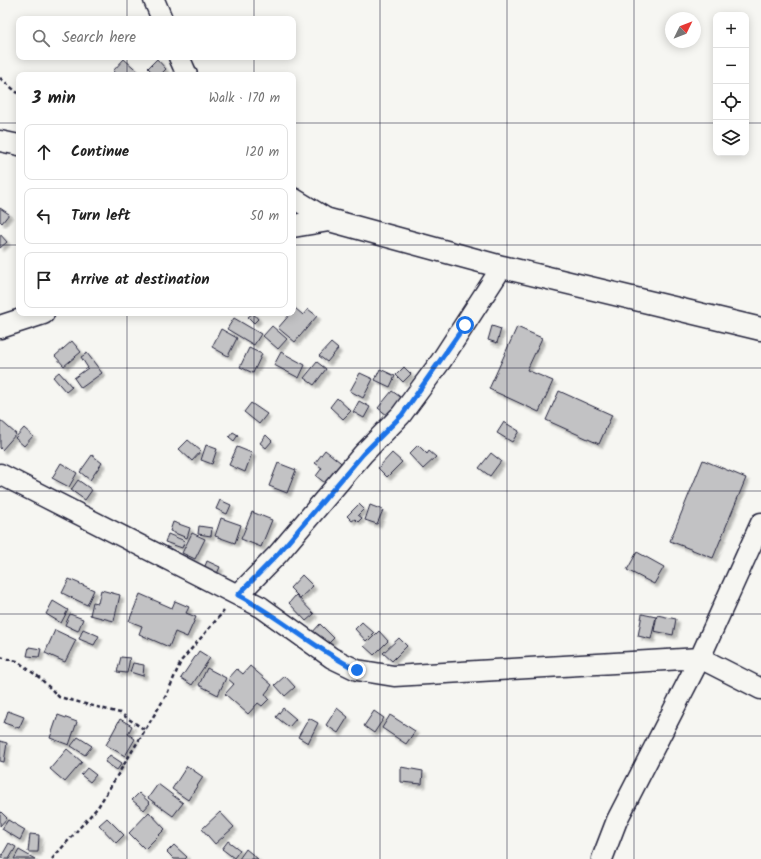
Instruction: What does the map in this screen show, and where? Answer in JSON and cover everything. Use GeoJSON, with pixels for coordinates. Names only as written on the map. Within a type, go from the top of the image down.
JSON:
{"type":"FeatureCollection","features":[{"type":"Feature","properties":{"kind":"street"},"geometry":{"type":"LineString","coordinates":[[154,0],[161,16]]}},
{"type":"Feature","properties":{"kind":"street"},"geometry":{"type":"LineString","coordinates":[[180,60],[186,72]]}},
{"type":"Feature","properties":{"kind":"street"},"geometry":{"type":"LineString","coordinates":[[0,141],[16,144]]}},
{"type":"Feature","properties":{"kind":"street"},"geometry":{"type":"LineString","coordinates":[[296,200],[329,220],[502,267],[761,330]]}},
{"type":"Feature","properties":{"kind":"street"},"geometry":{"type":"LineString","coordinates":[[296,226],[329,220]]}},
{"type":"Feature","properties":{"kind":"street"},"geometry":{"type":"LineString","coordinates":[[238,595],[278,554],[363,454],[402,415],[441,361],[502,267]]}},
{"type":"Feature","properties":{"kind":"street"},"geometry":{"type":"LineString","coordinates":[[0,327],[34,316]]}},
{"type":"Feature","properties":{"kind":"street"},"geometry":{"type":"LineString","coordinates":[[0,474],[261,607],[332,658],[357,670],[394,676],[700,658],[761,689]]}},
{"type":"Feature","properties":{"kind":"street"},"geometry":{"type":"LineString","coordinates":[[602,859],[617,820],[700,658],[761,523]]}},
{"type":"Feature","properties":{"kind":"path"},"geometry":{"type":"LineString","coordinates":[[0,78],[16,91]]}},
{"type":"Feature","properties":{"kind":"path"},"geometry":{"type":"LineString","coordinates":[[52,859],[98,807],[167,694],[181,661],[238,595]]}},
{"type":"Feature","properties":{"kind":"path"},"geometry":{"type":"LineString","coordinates":[[0,657],[17,661],[40,678],[59,697],[120,713],[145,730]]}},
{"type":"Feature","properties":{"kind":"building"},"geometry":{"type":"Polygon","coordinates":[[[123,60],[125,60],[139,72],[114,72],[113,71],[123,60]]]}},
{"type":"Feature","properties":{"kind":"building"},"geometry":{"type":"Polygon","coordinates":[[[158,60],[166,69],[163,72],[152,72],[148,68],[158,60]]]}},
{"type":"Feature","properties":{"kind":"building"},"geometry":{"type":"Polygon","coordinates":[[[0,208],[9,214],[2,223],[0,221],[0,208]]]}},
{"type":"Feature","properties":{"kind":"building"},"geometry":{"type":"Polygon","coordinates":[[[0,234],[7,242],[0,248],[0,234]]]}},
{"type":"Feature","properties":{"kind":"building"},"geometry":{"type":"Polygon","coordinates":[[[296,309],[303,315],[308,309],[317,316],[295,342],[278,328],[288,316],[296,316],[296,309]]]}},
{"type":"Feature","properties":{"kind":"building"},"geometry":{"type":"Polygon","coordinates":[[[256,316],[258,319],[254,323],[248,317],[256,316]]]}},
{"type":"Feature","properties":{"kind":"building"},"geometry":{"type":"Polygon","coordinates":[[[234,318],[261,334],[254,345],[227,329],[234,318]]]}},
{"type":"Feature","properties":{"kind":"building"},"geometry":{"type":"Polygon","coordinates":[[[272,326],[287,339],[278,349],[263,336],[272,326]]]}},
{"type":"Feature","properties":{"kind":"building"},"geometry":{"type":"Polygon","coordinates":[[[492,326],[501,329],[497,343],[488,340],[492,326]]]}},
{"type":"Feature","properties":{"kind":"building"},"geometry":{"type":"Polygon","coordinates":[[[517,327],[542,338],[527,370],[553,381],[539,412],[489,389],[517,327]]]}},
{"type":"Feature","properties":{"kind":"building"},"geometry":{"type":"Polygon","coordinates":[[[221,329],[237,338],[228,356],[212,347],[221,329]]]}},
{"type":"Feature","properties":{"kind":"building"},"geometry":{"type":"Polygon","coordinates":[[[72,341],[81,352],[64,366],[55,356],[72,341]]]}},
{"type":"Feature","properties":{"kind":"building"},"geometry":{"type":"Polygon","coordinates":[[[331,343],[338,349],[327,362],[319,356],[331,343]]]}},
{"type":"Feature","properties":{"kind":"building"},"geometry":{"type":"Polygon","coordinates":[[[249,348],[262,354],[253,373],[240,367],[249,348]]]}},
{"type":"Feature","properties":{"kind":"building"},"geometry":{"type":"Polygon","coordinates":[[[281,352],[305,365],[299,378],[274,365],[281,352]]]}},
{"type":"Feature","properties":{"kind":"building"},"geometry":{"type":"Polygon","coordinates":[[[87,353],[102,373],[81,388],[74,378],[88,368],[81,357],[87,353]]]}},
{"type":"Feature","properties":{"kind":"building"},"geometry":{"type":"Polygon","coordinates":[[[317,362],[326,369],[314,385],[304,378],[317,362]]]}},
{"type":"Feature","properties":{"kind":"building"},"geometry":{"type":"Polygon","coordinates":[[[404,367],[411,374],[403,382],[396,375],[404,367]]]}},
{"type":"Feature","properties":{"kind":"building"},"geometry":{"type":"Polygon","coordinates":[[[380,369],[395,376],[390,387],[375,380],[380,369]]]}},
{"type":"Feature","properties":{"kind":"building"},"geometry":{"type":"Polygon","coordinates":[[[59,372],[72,387],[66,392],[53,377],[59,372]]]}},
{"type":"Feature","properties":{"kind":"building"},"geometry":{"type":"Polygon","coordinates":[[[360,373],[373,379],[363,398],[350,391],[360,373]]]}},
{"type":"Feature","properties":{"kind":"building"},"geometry":{"type":"Polygon","coordinates":[[[392,391],[406,401],[392,419],[378,408],[392,391]]]}},
{"type":"Feature","properties":{"kind":"building"},"geometry":{"type":"Polygon","coordinates":[[[559,391],[612,415],[599,444],[546,420],[559,391]]]}},
{"type":"Feature","properties":{"kind":"building"},"geometry":{"type":"Polygon","coordinates":[[[337,398],[351,411],[343,419],[330,407],[337,398]]]}},
{"type":"Feature","properties":{"kind":"building"},"geometry":{"type":"Polygon","coordinates":[[[359,401],[370,407],[364,418],[353,412],[359,401]]]}},
{"type":"Feature","properties":{"kind":"building"},"geometry":{"type":"Polygon","coordinates":[[[251,403],[267,414],[259,424],[244,412],[251,403]]]}},
{"type":"Feature","properties":{"kind":"building"},"geometry":{"type":"Polygon","coordinates":[[[0,420],[16,434],[2,450],[0,448],[0,420]]]}},
{"type":"Feature","properties":{"kind":"building"},"geometry":{"type":"Polygon","coordinates":[[[504,422],[519,431],[512,442],[497,433],[504,422]]]}},
{"type":"Feature","properties":{"kind":"building"},"geometry":{"type":"Polygon","coordinates":[[[24,428],[33,436],[24,446],[15,438],[24,428]]]}},
{"type":"Feature","properties":{"kind":"building"},"geometry":{"type":"Polygon","coordinates":[[[233,432],[238,435],[234,441],[229,437],[233,432]]]}},
{"type":"Feature","properties":{"kind":"building"},"geometry":{"type":"Polygon","coordinates":[[[266,435],[272,441],[266,448],[260,443],[266,435]]]}},
{"type":"Feature","properties":{"kind":"building"},"geometry":{"type":"Polygon","coordinates":[[[188,440],[201,451],[192,461],[179,449],[188,440]]]}},
{"type":"Feature","properties":{"kind":"building"},"geometry":{"type":"Polygon","coordinates":[[[206,445],[217,449],[212,464],[201,460],[206,445]]]}},
{"type":"Feature","properties":{"kind":"building"},"geometry":{"type":"Polygon","coordinates":[[[418,445],[427,454],[429,451],[436,457],[423,469],[409,454],[418,445]]]}},
{"type":"Feature","properties":{"kind":"building"},"geometry":{"type":"Polygon","coordinates":[[[237,447],[252,453],[245,472],[229,465],[237,447]]]}},
{"type":"Feature","properties":{"kind":"building"},"geometry":{"type":"Polygon","coordinates":[[[325,450],[345,466],[329,486],[316,476],[322,468],[315,463],[325,450]]]}},
{"type":"Feature","properties":{"kind":"building"},"geometry":{"type":"Polygon","coordinates":[[[392,453],[402,462],[387,477],[378,468],[392,453]]]}},
{"type":"Feature","properties":{"kind":"building"},"geometry":{"type":"Polygon","coordinates":[[[491,453],[501,461],[490,476],[479,468],[491,453]]]}},
{"type":"Feature","properties":{"kind":"building"},"geometry":{"type":"Polygon","coordinates":[[[92,455],[102,463],[90,480],[80,472],[92,455]]]}},
{"type":"Feature","properties":{"kind":"building"},"geometry":{"type":"Polygon","coordinates":[[[703,460],[746,478],[713,558],[670,541],[703,460]]]}},
{"type":"Feature","properties":{"kind":"building"},"geometry":{"type":"Polygon","coordinates":[[[61,463],[77,473],[69,487],[52,478],[61,463]]]}},
{"type":"Feature","properties":{"kind":"building"},"geometry":{"type":"Polygon","coordinates":[[[278,463],[296,470],[287,493],[269,486],[278,463]]]}},
{"type":"Feature","properties":{"kind":"building"},"geometry":{"type":"Polygon","coordinates":[[[78,480],[92,490],[85,500],[71,490],[78,480]]]}},
{"type":"Feature","properties":{"kind":"building"},"geometry":{"type":"Polygon","coordinates":[[[220,500],[231,505],[227,514],[216,509],[220,500]]]}},
{"type":"Feature","properties":{"kind":"building"},"geometry":{"type":"Polygon","coordinates":[[[359,504],[364,509],[358,515],[362,518],[358,522],[355,519],[352,521],[347,516],[359,504]]]}},
{"type":"Feature","properties":{"kind":"building"},"geometry":{"type":"Polygon","coordinates":[[[370,505],[383,510],[377,524],[365,520],[370,505]]]}},
{"type":"Feature","properties":{"kind":"building"},"geometry":{"type":"Polygon","coordinates":[[[252,512],[272,520],[261,547],[241,539],[252,512]]]}},
{"type":"Feature","properties":{"kind":"building"},"geometry":{"type":"Polygon","coordinates":[[[221,518],[241,525],[235,543],[215,536],[221,518]]]}},
{"type":"Feature","properties":{"kind":"building"},"geometry":{"type":"Polygon","coordinates":[[[173,522],[190,528],[187,538],[170,531],[173,522]]]}},
{"type":"Feature","properties":{"kind":"building"},"geometry":{"type":"Polygon","coordinates":[[[199,526],[212,528],[211,536],[198,534],[199,526]]]}},
{"type":"Feature","properties":{"kind":"building"},"geometry":{"type":"Polygon","coordinates":[[[192,533],[205,539],[195,559],[182,553],[192,533]]]}},
{"type":"Feature","properties":{"kind":"building"},"geometry":{"type":"Polygon","coordinates":[[[168,534],[185,541],[182,548],[165,542],[168,534]]]}},
{"type":"Feature","properties":{"kind":"building"},"geometry":{"type":"Polygon","coordinates":[[[637,552],[664,567],[654,584],[627,570],[637,552]]]}},
{"type":"Feature","properties":{"kind":"building"},"geometry":{"type":"Polygon","coordinates":[[[207,561],[220,567],[216,576],[203,571],[207,561]]]}},
{"type":"Feature","properties":{"kind":"building"},"geometry":{"type":"Polygon","coordinates":[[[302,575],[313,586],[300,598],[290,588],[302,575]]]}},
{"type":"Feature","properties":{"kind":"building"},"geometry":{"type":"Polygon","coordinates":[[[69,579],[94,590],[87,605],[62,593],[69,579]]]}},
{"type":"Feature","properties":{"kind":"building"},"geometry":{"type":"Polygon","coordinates":[[[101,590],[120,595],[114,621],[90,615],[93,602],[98,603],[101,590]]]}},
{"type":"Feature","properties":{"kind":"building"},"geometry":{"type":"Polygon","coordinates":[[[140,594],[172,608],[175,601],[189,607],[186,613],[196,617],[187,637],[175,632],[169,647],[139,634],[142,626],[129,621],[140,594]]]}},
{"type":"Feature","properties":{"kind":"building"},"geometry":{"type":"Polygon","coordinates":[[[296,595],[314,614],[306,621],[289,603],[296,595]]]}},
{"type":"Feature","properties":{"kind":"building"},"geometry":{"type":"Polygon","coordinates":[[[53,601],[68,610],[61,623],[46,614],[53,601]]]}},
{"type":"Feature","properties":{"kind":"building"},"geometry":{"type":"Polygon","coordinates":[[[70,614],[83,619],[78,631],[65,625],[70,614]]]}},
{"type":"Feature","properties":{"kind":"building"},"geometry":{"type":"Polygon","coordinates":[[[642,614],[656,617],[651,639],[638,636],[642,614]]]}},
{"type":"Feature","properties":{"kind":"building"},"geometry":{"type":"Polygon","coordinates":[[[657,615],[676,619],[673,635],[654,631],[657,615]]]}},
{"type":"Feature","properties":{"kind":"building"},"geometry":{"type":"Polygon","coordinates":[[[362,622],[374,633],[366,641],[355,629],[362,622]]]}},
{"type":"Feature","properties":{"kind":"building"},"geometry":{"type":"Polygon","coordinates":[[[320,624],[334,638],[325,647],[311,634],[320,624]]]}},
{"type":"Feature","properties":{"kind":"building"},"geometry":{"type":"Polygon","coordinates":[[[83,629],[99,636],[94,645],[79,639],[83,629]]]}},
{"type":"Feature","properties":{"kind":"building"},"geometry":{"type":"Polygon","coordinates":[[[55,630],[76,640],[65,662],[45,653],[55,630]]]}},
{"type":"Feature","properties":{"kind":"building"},"geometry":{"type":"Polygon","coordinates":[[[379,631],[388,641],[374,655],[364,646],[379,631]]]}},
{"type":"Feature","properties":{"kind":"building"},"geometry":{"type":"Polygon","coordinates":[[[399,638],[407,646],[392,661],[383,653],[399,638]]]}},
{"type":"Feature","properties":{"kind":"building"},"geometry":{"type":"Polygon","coordinates":[[[29,647],[41,649],[39,657],[27,656],[29,647]]]}},
{"type":"Feature","properties":{"kind":"building"},"geometry":{"type":"Polygon","coordinates":[[[199,651],[210,658],[192,685],[181,678],[199,651]]]}},
{"type":"Feature","properties":{"kind":"building"},"geometry":{"type":"Polygon","coordinates":[[[121,657],[130,658],[127,673],[117,672],[121,657]]]}},
{"type":"Feature","properties":{"kind":"building"},"geometry":{"type":"Polygon","coordinates":[[[133,663],[144,665],[143,676],[130,672],[133,663]]]}},
{"type":"Feature","properties":{"kind":"building"},"geometry":{"type":"Polygon","coordinates":[[[250,666],[272,685],[265,694],[269,699],[262,706],[258,703],[248,714],[225,694],[234,684],[228,679],[237,669],[243,674],[250,666]]]}},
{"type":"Feature","properties":{"kind":"building"},"geometry":{"type":"Polygon","coordinates":[[[207,668],[226,678],[218,695],[199,685],[207,668]]]}},
{"type":"Feature","properties":{"kind":"building"},"geometry":{"type":"Polygon","coordinates":[[[285,676],[295,687],[285,696],[275,685],[285,676]]]}},
{"type":"Feature","properties":{"kind":"building"},"geometry":{"type":"Polygon","coordinates":[[[283,708],[296,719],[289,727],[276,717],[283,708]]]}},
{"type":"Feature","properties":{"kind":"building"},"geometry":{"type":"Polygon","coordinates":[[[337,708],[348,717],[338,733],[326,725],[337,708]]]}},
{"type":"Feature","properties":{"kind":"building"},"geometry":{"type":"Polygon","coordinates":[[[8,711],[24,717],[19,728],[4,723],[8,711]]]}},
{"type":"Feature","properties":{"kind":"building"},"geometry":{"type":"Polygon","coordinates":[[[374,711],[384,718],[374,733],[364,726],[374,711]]]}},
{"type":"Feature","properties":{"kind":"building"},"geometry":{"type":"Polygon","coordinates":[[[58,715],[77,722],[69,745],[50,738],[58,715]]]}},
{"type":"Feature","properties":{"kind":"building"},"geometry":{"type":"Polygon","coordinates":[[[390,715],[415,731],[406,744],[382,728],[390,715]]]}},
{"type":"Feature","properties":{"kind":"building"},"geometry":{"type":"Polygon","coordinates":[[[309,718],[318,723],[308,743],[298,737],[309,718]]]}},
{"type":"Feature","properties":{"kind":"building"},"geometry":{"type":"Polygon","coordinates":[[[120,719],[132,726],[128,734],[135,739],[125,756],[106,745],[120,719]]]}},
{"type":"Feature","properties":{"kind":"building"},"geometry":{"type":"Polygon","coordinates":[[[78,737],[92,746],[85,755],[71,746],[78,737]]]}},
{"type":"Feature","properties":{"kind":"building"},"geometry":{"type":"Polygon","coordinates":[[[0,741],[7,743],[4,762],[0,761],[0,741]]]}},
{"type":"Feature","properties":{"kind":"building"},"geometry":{"type":"Polygon","coordinates":[[[67,749],[82,762],[65,782],[50,769],[67,749]]]}},
{"type":"Feature","properties":{"kind":"building"},"geometry":{"type":"Polygon","coordinates":[[[110,755],[122,763],[117,770],[105,762],[110,755]]]}},
{"type":"Feature","properties":{"kind":"building"},"geometry":{"type":"Polygon","coordinates":[[[187,766],[203,777],[188,800],[172,789],[187,766]]]}},
{"type":"Feature","properties":{"kind":"building"},"geometry":{"type":"Polygon","coordinates":[[[401,767],[423,771],[422,784],[401,782],[401,767]]]}},
{"type":"Feature","properties":{"kind":"building"},"geometry":{"type":"Polygon","coordinates":[[[87,768],[96,775],[90,782],[81,775],[87,768]]]}},
{"type":"Feature","properties":{"kind":"building"},"geometry":{"type":"Polygon","coordinates":[[[158,784],[183,803],[173,816],[148,798],[158,784]]]}},
{"type":"Feature","properties":{"kind":"building"},"geometry":{"type":"Polygon","coordinates":[[[139,793],[150,803],[144,810],[132,800],[139,793]]]}},
{"type":"Feature","properties":{"kind":"building"},"geometry":{"type":"Polygon","coordinates":[[[0,811],[7,818],[0,826],[0,811]]]}},
{"type":"Feature","properties":{"kind":"building"},"geometry":{"type":"Polygon","coordinates":[[[149,812],[165,829],[145,849],[129,833],[149,812]]]}},
{"type":"Feature","properties":{"kind":"building"},"geometry":{"type":"Polygon","coordinates":[[[220,812],[234,827],[215,844],[202,829],[220,812]]]}},
{"type":"Feature","properties":{"kind":"building"},"geometry":{"type":"Polygon","coordinates":[[[107,818],[124,835],[116,843],[99,825],[107,818]]]}},
{"type":"Feature","properties":{"kind":"building"},"geometry":{"type":"Polygon","coordinates":[[[8,820],[25,830],[20,840],[2,829],[8,820]]]}},
{"type":"Feature","properties":{"kind":"building"},"geometry":{"type":"Polygon","coordinates":[[[30,834],[39,835],[38,852],[28,852],[30,834]]]}},
{"type":"Feature","properties":{"kind":"building"},"geometry":{"type":"Polygon","coordinates":[[[228,841],[240,850],[234,858],[222,849],[228,841]]]}},
{"type":"Feature","properties":{"kind":"building"},"geometry":{"type":"Polygon","coordinates":[[[9,843],[16,847],[9,859],[4,859],[1,857],[9,843]]]}},
{"type":"Feature","properties":{"kind":"building"},"geometry":{"type":"Polygon","coordinates":[[[174,845],[187,857],[185,859],[174,859],[167,852],[174,845]]]}},
{"type":"Feature","properties":{"kind":"building"},"geometry":{"type":"Polygon","coordinates":[[[246,849],[258,859],[239,859],[246,849]]]}},
{"type":"Feature","properties":{"kind":"building"},"geometry":{"type":"Polygon","coordinates":[[[19,850],[35,859],[14,859],[19,850]]]}},
{"type":"Feature","properties":{"kind":"route"},"geometry":{"type":"LineString","coordinates":[[357,670],[332,658],[261,607],[238,595],[278,554],[363,454],[402,415],[465,325]]}}]}
